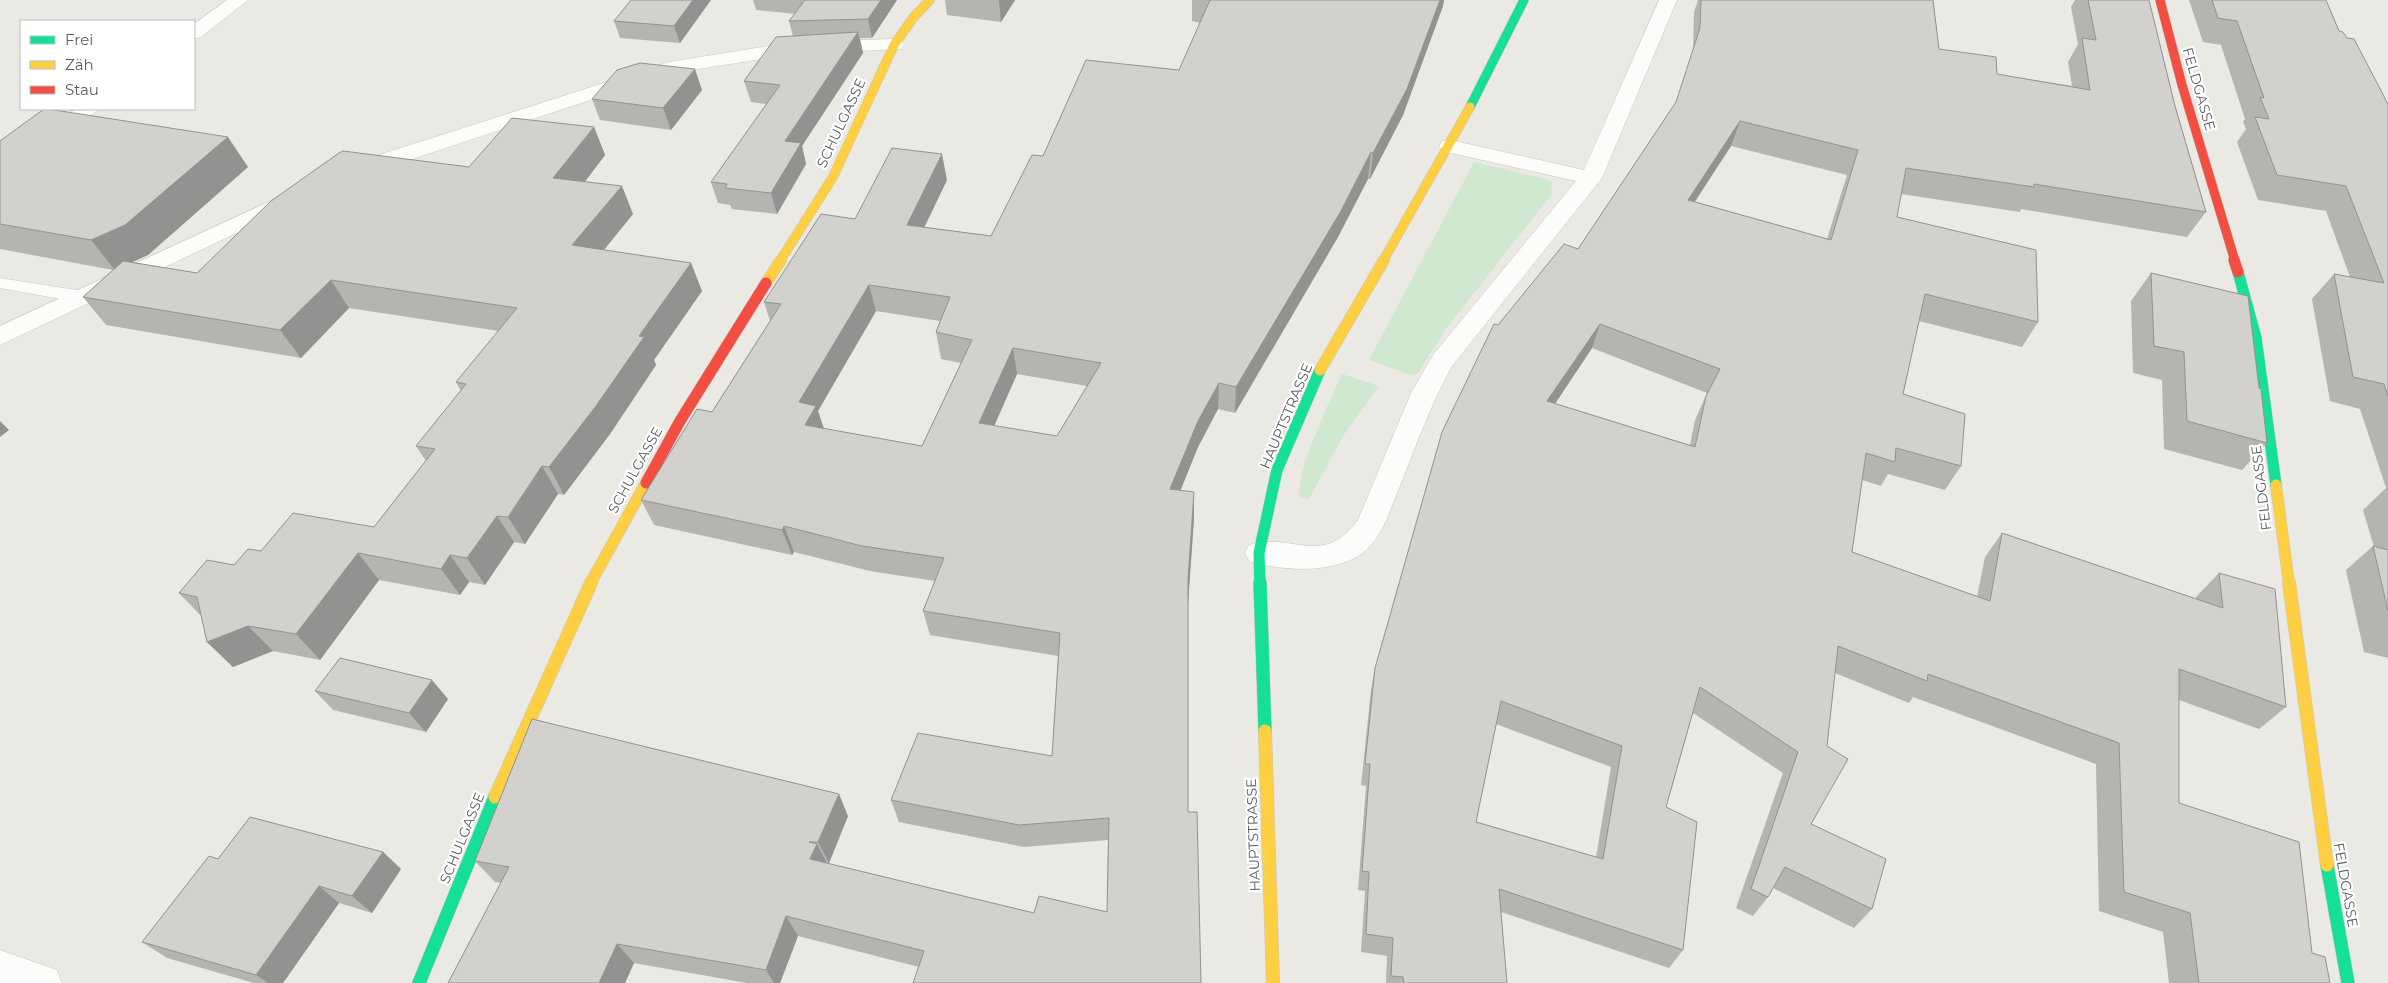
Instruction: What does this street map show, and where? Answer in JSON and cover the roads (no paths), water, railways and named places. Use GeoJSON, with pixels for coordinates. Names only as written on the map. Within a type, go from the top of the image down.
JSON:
{"type":"FeatureCollection","features":[{"type":"Feature","properties":{"kind":"street"},"geometry":{"type":"LineString","coordinates":[[195,32],[239,0]]}},
{"type":"Feature","properties":{"kind":"street","name":"SCHULGASSE"},"geometry":{"type":"LineString","coordinates":[[419,983],[518,741],[593,578],[680,421],[833,177],[894,45],[913,18],[930,0]]}},
{"type":"Feature","properties":{"kind":"street","name":"HAUPTSTRASSE"},"geometry":{"type":"LineString","coordinates":[[1273,983],[1260,553],[1277,470],[1317,376],[1450,146],[1524,0]]}},
{"type":"Feature","properties":{"kind":"street","name":"FELDGASSE"},"geometry":{"type":"LineString","coordinates":[[2160,0],[2195,134],[2244,288],[2256,338],[2324,847],[2348,983]]}},
{"type":"Feature","properties":{"kind":"street"},"geometry":{"type":"LineString","coordinates":[[1260,553],[1332,556],[1348,551],[1362,539],[1370,526],[1424,393],[1442,361],[1591,178],[1600,161],[1662,1]]}},
{"type":"Feature","properties":{"kind":"street"},"geometry":{"type":"LineString","coordinates":[[336,178],[376,163],[669,68],[794,48],[894,45]]}},
{"type":"Feature","properties":{"kind":"street"},"geometry":{"type":"LineString","coordinates":[[0,173],[9,158],[87,110]]}},
{"type":"Feature","properties":{"kind":"street"},"geometry":{"type":"LineString","coordinates":[[1450,146],[1591,178]]}},
{"type":"Feature","properties":{"kind":"street"},"geometry":{"type":"LineString","coordinates":[[0,336],[312,188]]}},
{"type":"Feature","properties":{"kind":"street"},"geometry":{"type":"LineString","coordinates":[[0,968],[44,983]]}},
{"type":"Feature","properties":{"kind":"lane"},"geometry":{"type":"LineString","coordinates":[[0,283],[82,297]]}}]}
